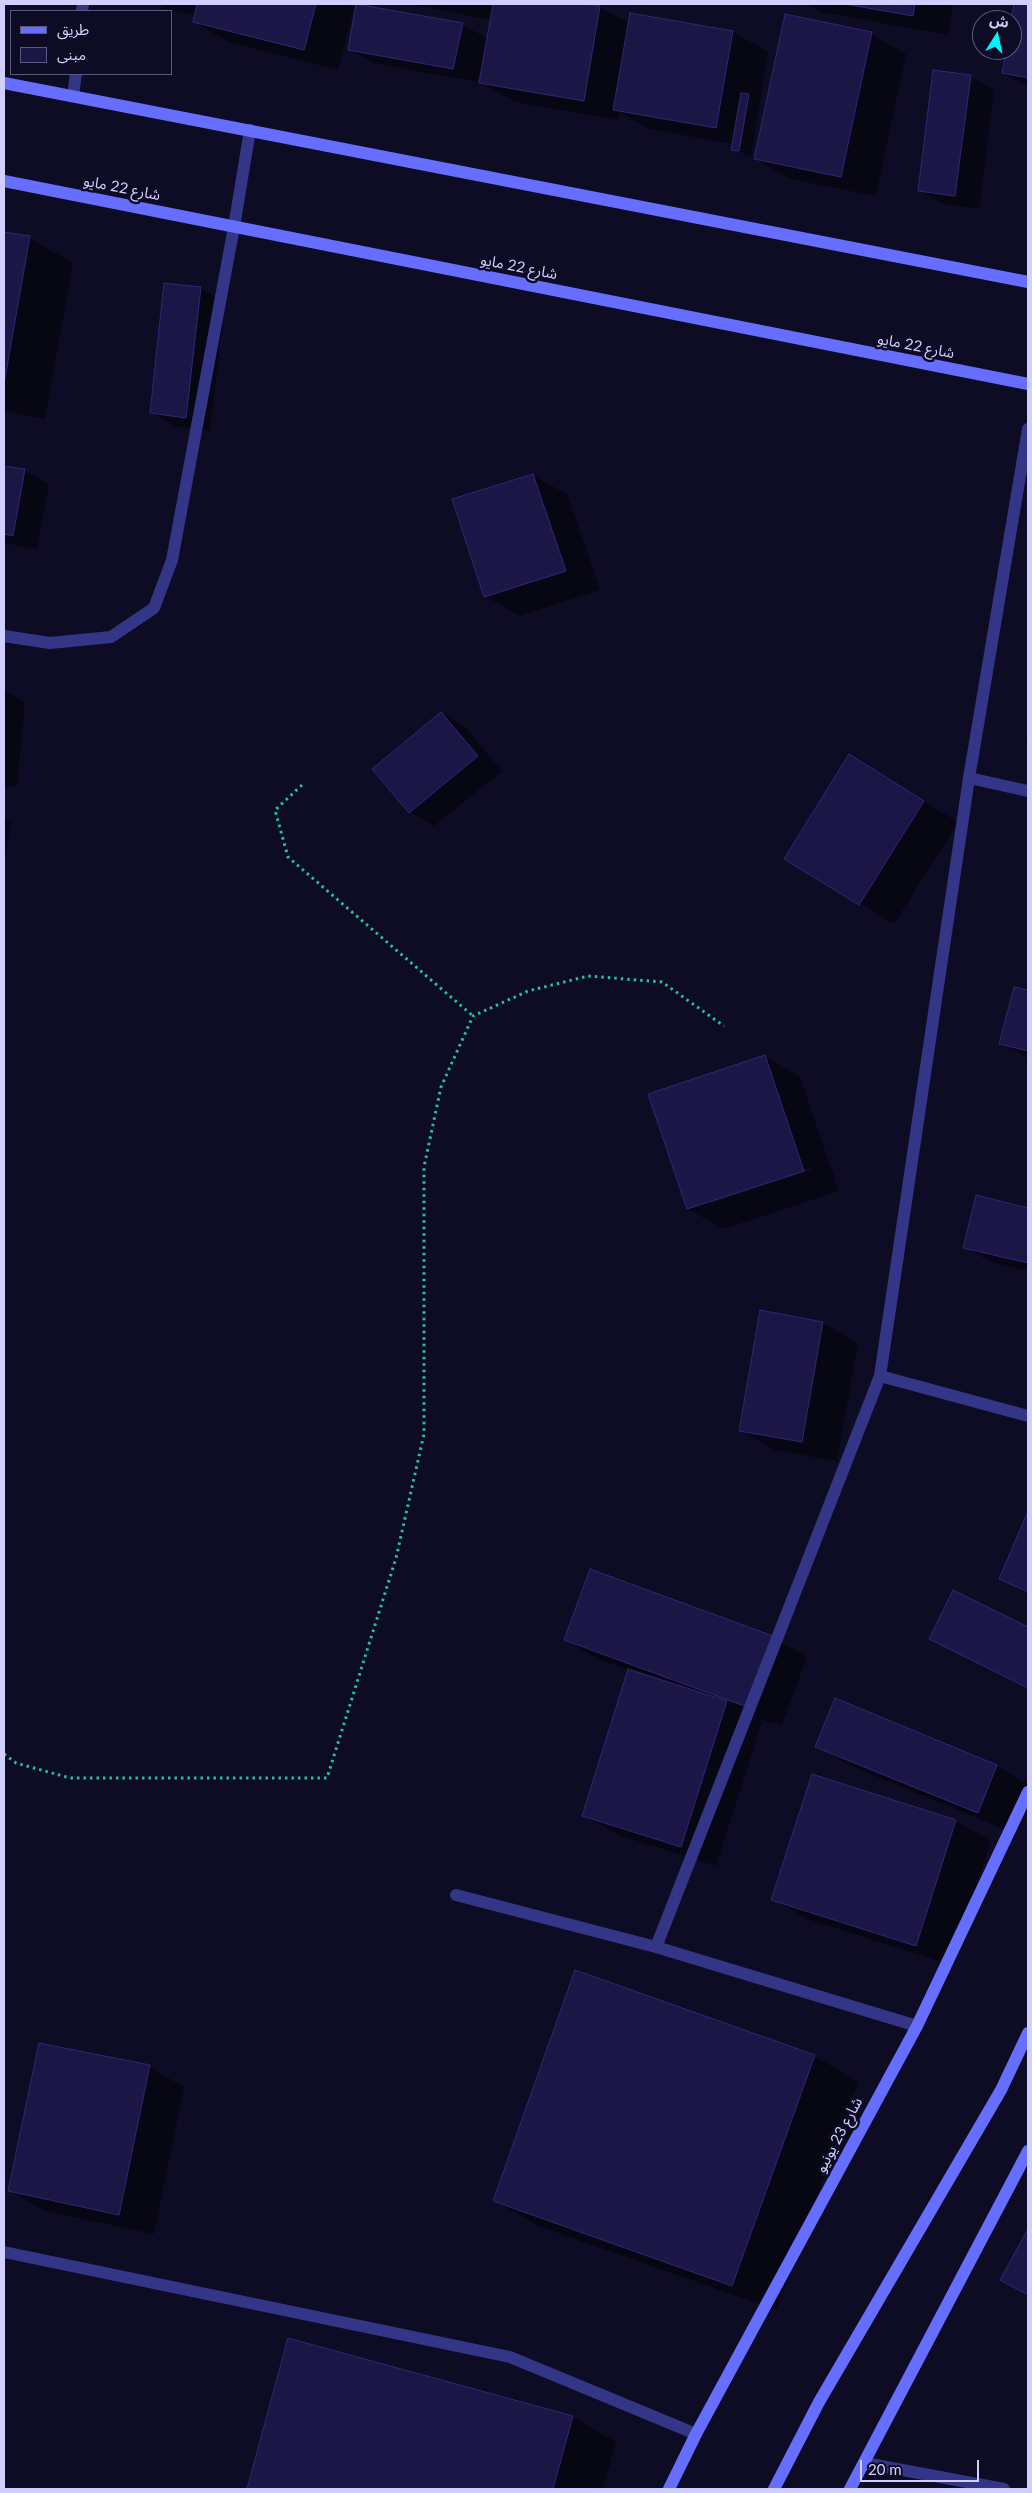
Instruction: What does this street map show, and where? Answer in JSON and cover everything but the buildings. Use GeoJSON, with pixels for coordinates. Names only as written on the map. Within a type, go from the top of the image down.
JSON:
{"type":"FeatureCollection","features":[{"type":"Feature","properties":{"kind":"main road"},"geometry":{"type":"LineString","coordinates":[[4,83],[1028,282]]}},
{"type":"Feature","properties":{"kind":"main road","name":"شارع 22 مايو"},"geometry":{"type":"LineString","coordinates":[[4,181],[1028,384]]}},
{"type":"Feature","properties":{"kind":"main road","name":"شارع 23 يونيو"},"geometry":{"type":"LineString","coordinates":[[669,2489],[696,2434],[917,2026],[1028,1792]]}},
{"type":"Feature","properties":{"kind":"main road"},"geometry":{"type":"LineString","coordinates":[[774,2489],[819,2402],[1001,2090],[1028,2033]]}},
{"type":"Feature","properties":{"kind":"main road"},"geometry":{"type":"LineString","coordinates":[[850,2489],[1028,2151]]}},
{"type":"Feature","properties":{"kind":"street"},"geometry":{"type":"LineString","coordinates":[[73,96],[76,75]]}},
{"type":"Feature","properties":{"kind":"street"},"geometry":{"type":"LineString","coordinates":[[4,636],[50,643],[111,637],[154,608],[172,560],[234,227],[250,130]]}},
{"type":"Feature","properties":{"kind":"street"},"geometry":{"type":"LineString","coordinates":[[656,1947],[880,1376],[969,778],[1028,429]]}},
{"type":"Feature","properties":{"kind":"street"},"geometry":{"type":"LineString","coordinates":[[969,778],[1028,791]]}},
{"type":"Feature","properties":{"kind":"street"},"geometry":{"type":"LineString","coordinates":[[880,1376],[1028,1416]]}},
{"type":"Feature","properties":{"kind":"street"},"geometry":{"type":"LineString","coordinates":[[456,1895],[656,1947],[917,2026]]}},
{"type":"Feature","properties":{"kind":"street"},"geometry":{"type":"LineString","coordinates":[[4,2252],[510,2357],[696,2434]]}},
{"type":"Feature","properties":{"kind":"street"},"geometry":{"type":"LineString","coordinates":[[865,2462],[1004,2489]]}},
{"type":"Feature","properties":{"kind":"path"},"geometry":{"type":"LineString","coordinates":[[302,785],[275,810],[288,857],[473,1016]]}},
{"type":"Feature","properties":{"kind":"path"},"geometry":{"type":"LineString","coordinates":[[4,1754],[16,1763],[70,1778],[327,1778],[396,1558],[424,1434],[424,1167],[441,1088],[473,1016],[528,991],[588,976],[662,982],[724,1026]]}}]}
